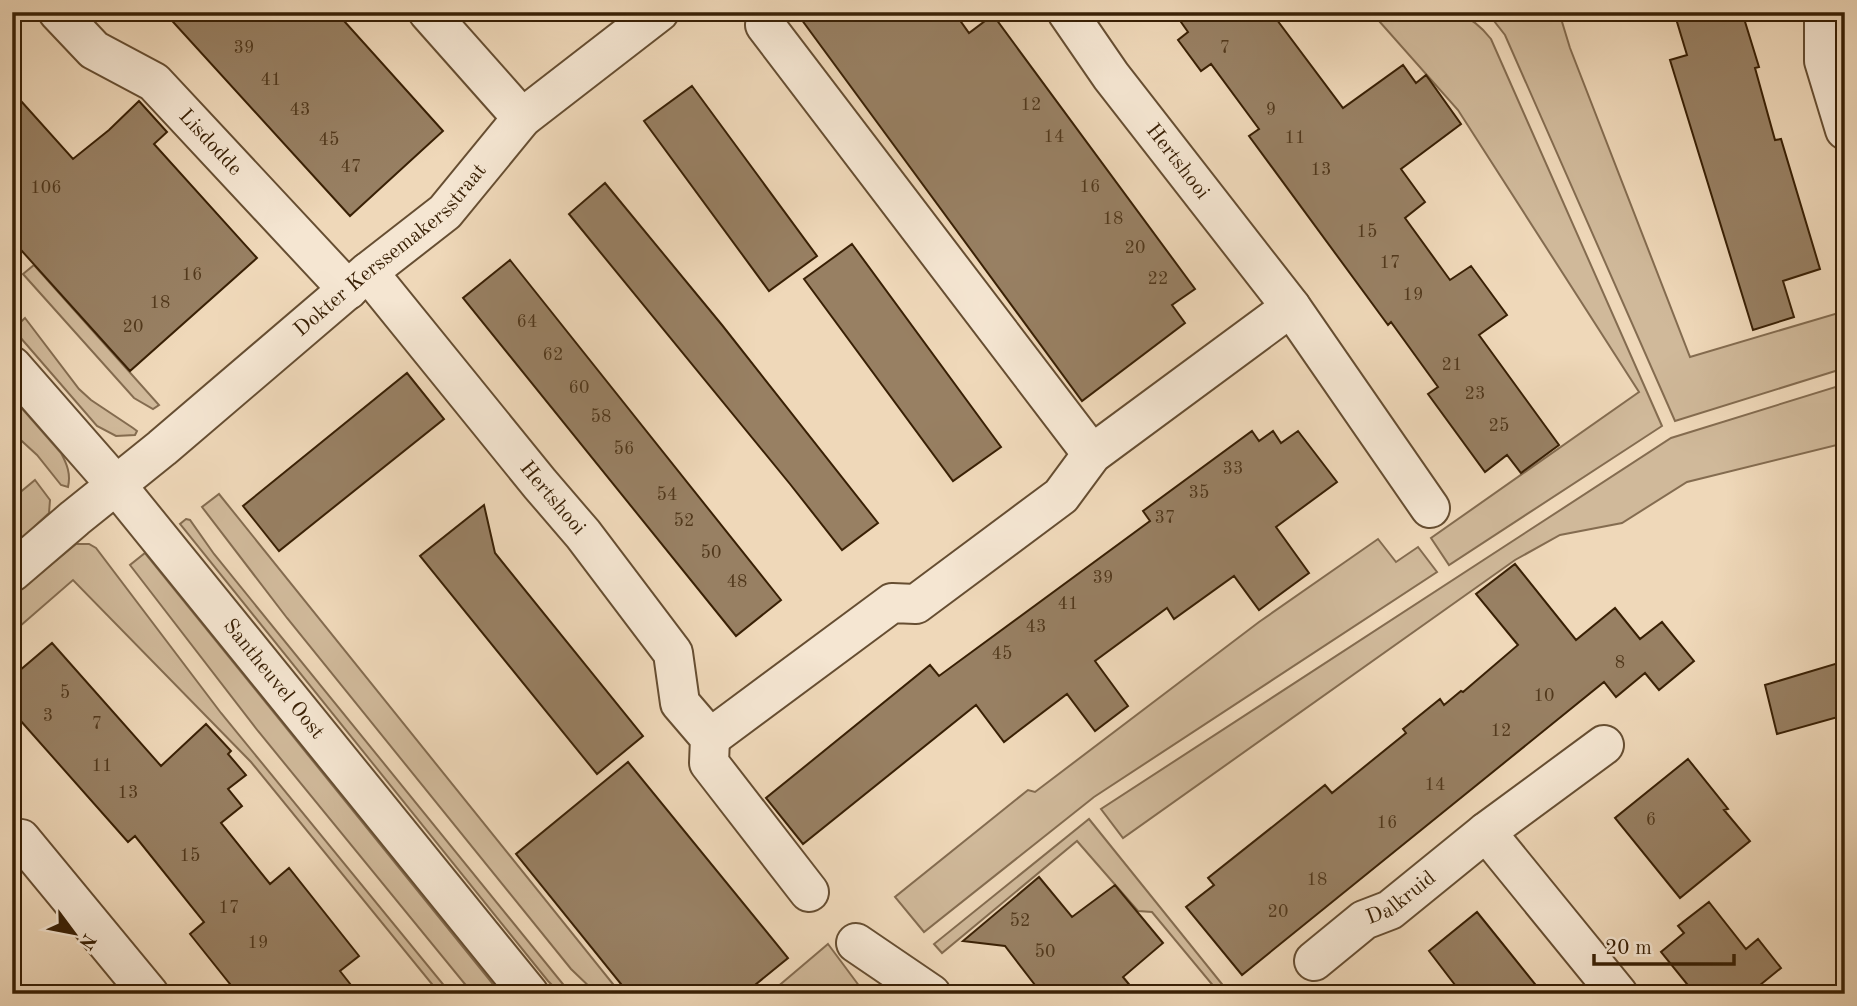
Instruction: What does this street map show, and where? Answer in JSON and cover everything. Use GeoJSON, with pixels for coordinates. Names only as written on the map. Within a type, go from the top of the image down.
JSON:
{"type":"FeatureCollection","features":[{"type":"Feature","properties":{"kind":"street","name":"Lisdodde"},"geometry":{"type":"LineString","coordinates":[[58,12],[94,50],[154,82],[358,281]]}},
{"type":"Feature","properties":{"kind":"street"},"geometry":{"type":"LineString","coordinates":[[428,12],[522,118]]}},
{"type":"Feature","properties":{"kind":"street","name":"Dokter Kerssemakersstraat"},"geometry":{"type":"LineString","coordinates":[[12,572],[358,281],[445,212],[522,118],[659,12]]}},
{"type":"Feature","properties":{"kind":"street","name":"Hertshooi"},"geometry":{"type":"LineString","coordinates":[[1067,12],[1111,76],[1291,307],[1430,508]]}},
{"type":"Feature","properties":{"kind":"street"},"geometry":{"type":"LineString","coordinates":[[1824,12],[1824,61],[1845,130]]}},
{"type":"Feature","properties":{"kind":"street"},"geometry":{"type":"LineString","coordinates":[[765,24],[1092,454]]}},
{"type":"Feature","properties":{"kind":"street","name":"Hertshooi"},"geometry":{"type":"LineString","coordinates":[[358,281],[583,534],[673,653],[680,703],[710,738]]}},
{"type":"Feature","properties":{"kind":"street"},"geometry":{"type":"LineString","coordinates":[[809,892],[709,764],[710,738],[892,603],[916,604],[1061,496],[1092,454],[1291,307]]}},
{"type":"Feature","properties":{"kind":"street","name":"Santheuvel Oost"},"geometry":{"type":"LineString","coordinates":[[12,366],[117,486],[529,994]]}},
{"type":"Feature","properties":{"kind":"street","name":"Dalkruid"},"geometry":{"type":"LineString","coordinates":[[1314,961],[1364,920],[1390,910],[1486,832],[1604,745]]}},
{"type":"Feature","properties":{"kind":"street"},"geometry":{"type":"LineString","coordinates":[[1486,832],[1618,994]]}},
{"type":"Feature","properties":{"kind":"street"},"geometry":{"type":"LineString","coordinates":[[12,838],[21,839],[149,994]]}},
{"type":"Feature","properties":{"kind":"street"},"geometry":{"type":"LineString","coordinates":[[856,943],[931,994]]}},
{"type":"Feature","properties":{"kind":"shaded area"},"geometry":{"type":"Polygon","coordinates":[[[1371,12],[1456,12],[1475,23],[1491,39],[1662,426],[1449,565],[1431,538],[1639,392],[1458,110],[1371,12]]]}},
{"type":"Feature","properties":{"kind":"shaded area"},"geometry":{"type":"Polygon","coordinates":[[[1487,12],[1559,12],[1570,48],[1690,357],[1845,311],[1845,368],[1675,421],[1505,35],[1487,12]]]}},
{"type":"Feature","properties":{"kind":"shaded area"},"geometry":{"type":"Polygon","coordinates":[[[34,265],[159,405],[153,409],[134,398],[23,274],[34,265]]]}},
{"type":"Feature","properties":{"kind":"shaded area"},"geometry":{"type":"Polygon","coordinates":[[[25,318],[79,389],[137,431],[135,435],[116,436],[97,426],[13,329],[25,318]]]}},
{"type":"Feature","properties":{"kind":"shaded area"},"geometry":{"type":"Polygon","coordinates":[[[1845,384],[1845,443],[1687,482],[1622,523],[1560,535],[1515,560],[1123,838],[1101,809],[1671,438],[1845,384]]]}},
{"type":"Feature","properties":{"kind":"shaded area"},"geometry":{"type":"Polygon","coordinates":[[[12,397],[61,453],[68,469],[68,487],[61,485],[37,455],[12,432],[12,397]]]}},
{"type":"Feature","properties":{"kind":"shaded area"},"geometry":{"type":"Polygon","coordinates":[[[35,480],[50,500],[49,513],[18,542],[12,535],[12,499],[35,480]]]}},
{"type":"Feature","properties":{"kind":"shaded area"},"geometry":{"type":"Polygon","coordinates":[[[219,494],[621,994],[597,994],[571,969],[287,618],[202,507],[219,494]]]}},
{"type":"Feature","properties":{"kind":"shaded area"},"geometry":{"type":"Polygon","coordinates":[[[186,519],[190,520],[214,554],[571,994],[561,994],[548,981],[180,524],[186,519]]]}},
{"type":"Feature","properties":{"kind":"shaded area"},"geometry":{"type":"Polygon","coordinates":[[[1378,539],[1396,562],[1418,547],[1437,572],[1094,797],[924,932],[895,897],[1028,790],[1035,792],[1259,622],[1378,539]]]}},
{"type":"Feature","properties":{"kind":"shaded area"},"geometry":{"type":"Polygon","coordinates":[[[76,544],[89,544],[96,548],[221,713],[451,994],[440,994],[251,762],[73,580],[12,633],[12,597],[76,544]]]}},
{"type":"Feature","properties":{"kind":"shaded area"},"geometry":{"type":"Polygon","coordinates":[[[145,553],[501,994],[473,994],[258,731],[130,565],[145,553]]]}},
{"type":"Feature","properties":{"kind":"shaded area"},"geometry":{"type":"Polygon","coordinates":[[[1089,819],[1230,994],[1220,994],[1152,912],[1138,911],[1077,841],[942,953],[934,944],[1089,819]]]}},
{"type":"Feature","properties":{"kind":"shaded area"},"geometry":{"type":"Polygon","coordinates":[[[828,944],[860,987],[852,994],[769,994],[828,944]]]}},
{"type":"Feature","properties":{"kind":"building"},"geometry":{"type":"Polygon","coordinates":[[[164,12],[336,12],[443,131],[350,216],[164,12]]]}},
{"type":"Feature","properties":{"kind":"building"},"geometry":{"type":"Polygon","coordinates":[[[796,12],[954,12],[969,33],[993,15],[1195,289],[1172,305],[1185,323],[1082,401],[796,12]]]}},
{"type":"Feature","properties":{"kind":"building"},"geometry":{"type":"Polygon","coordinates":[[[1174,12],[1271,12],[1343,108],[1403,65],[1416,83],[1426,75],[1461,124],[1401,169],[1425,202],[1405,218],[1450,280],[1471,266],[1507,315],[1479,335],[1559,445],[1521,473],[1507,455],[1485,472],[1428,394],[1438,387],[1391,322],[1388,325],[1249,136],[1259,129],[1211,64],[1201,71],[1178,40],[1188,32],[1174,12]]]}},
{"type":"Feature","properties":{"kind":"building"},"geometry":{"type":"Polygon","coordinates":[[[1674,12],[1742,12],[1759,67],[1755,68],[1775,140],[1781,139],[1820,269],[1783,281],[1794,317],[1753,330],[1670,60],[1687,55],[1674,12]]]}},
{"type":"Feature","properties":{"kind":"building"},"geometry":{"type":"Polygon","coordinates":[[[692,86],[817,256],[769,291],[644,121],[692,86]]]}},
{"type":"Feature","properties":{"kind":"building"},"geometry":{"type":"Polygon","coordinates":[[[12,91],[73,159],[139,101],[167,132],[154,144],[257,258],[130,371],[12,240],[12,91]]]}},
{"type":"Feature","properties":{"kind":"building"},"geometry":{"type":"Polygon","coordinates":[[[605,183],[722,325],[878,523],[842,550],[569,214],[605,183]]]}},
{"type":"Feature","properties":{"kind":"building"},"geometry":{"type":"Polygon","coordinates":[[[852,244],[1001,447],[953,481],[804,279],[852,244]]]}},
{"type":"Feature","properties":{"kind":"building"},"geometry":{"type":"Polygon","coordinates":[[[510,260],[781,600],[736,636],[463,298],[510,260]]]}},
{"type":"Feature","properties":{"kind":"building"},"geometry":{"type":"Polygon","coordinates":[[[407,373],[444,419],[279,551],[243,506],[407,373]]]}},
{"type":"Feature","properties":{"kind":"building"},"geometry":{"type":"Polygon","coordinates":[[[1252,431],[1259,441],[1273,431],[1281,443],[1298,431],[1337,482],[1276,527],[1309,573],[1259,610],[1234,576],[1174,619],[1167,608],[1095,661],[1128,706],[1095,731],[1067,694],[1004,742],[976,705],[803,844],[766,798],[930,665],[939,676],[1150,521],[1143,511],[1252,431]]]}},
{"type":"Feature","properties":{"kind":"building"},"geometry":{"type":"Polygon","coordinates":[[[484,505],[495,553],[643,736],[597,774],[420,556],[484,505]]]}},
{"type":"Feature","properties":{"kind":"building"},"geometry":{"type":"Polygon","coordinates":[[[1515,564],[1576,640],[1615,608],[1640,639],[1662,622],[1694,661],[1659,690],[1645,673],[1616,697],[1604,682],[1242,975],[1186,907],[1214,885],[1208,878],[1325,785],[1332,793],[1406,733],[1403,729],[1440,699],[1444,705],[1463,692],[1518,645],[1476,594],[1515,564]]]}},
{"type":"Feature","properties":{"kind":"building"},"geometry":{"type":"Polygon","coordinates":[[[52,643],[161,766],[206,724],[231,751],[228,754],[246,775],[228,789],[242,806],[221,823],[270,884],[289,868],[359,956],[340,971],[358,994],[238,994],[190,934],[204,922],[135,836],[128,842],[12,711],[12,677],[52,643]]]}},
{"type":"Feature","properties":{"kind":"building"},"geometry":{"type":"Polygon","coordinates":[[[1845,661],[1845,715],[1777,734],[1765,685],[1845,661]]]}},
{"type":"Feature","properties":{"kind":"building"},"geometry":{"type":"Polygon","coordinates":[[[1688,759],[1750,841],[1680,898],[1615,818],[1688,759]]]}},
{"type":"Feature","properties":{"kind":"building"},"geometry":{"type":"Polygon","coordinates":[[[628,762],[788,958],[744,994],[629,994],[516,854],[628,762]]]}},
{"type":"Feature","properties":{"kind":"building"},"geometry":{"type":"Polygon","coordinates":[[[1039,877],[1072,917],[1115,885],[1163,943],[1123,977],[1137,994],[1042,994],[1005,946],[963,941],[1039,877]]]}},
{"type":"Feature","properties":{"kind":"building"},"geometry":{"type":"Polygon","coordinates":[[[1709,902],[1746,949],[1758,939],[1781,968],[1749,994],[1695,994],[1661,952],[1684,933],[1678,926],[1709,902]]]}},
{"type":"Feature","properties":{"kind":"building"},"geometry":{"type":"Polygon","coordinates":[[[1477,912],[1543,994],[1462,994],[1429,951],[1477,912]]]}}]}
